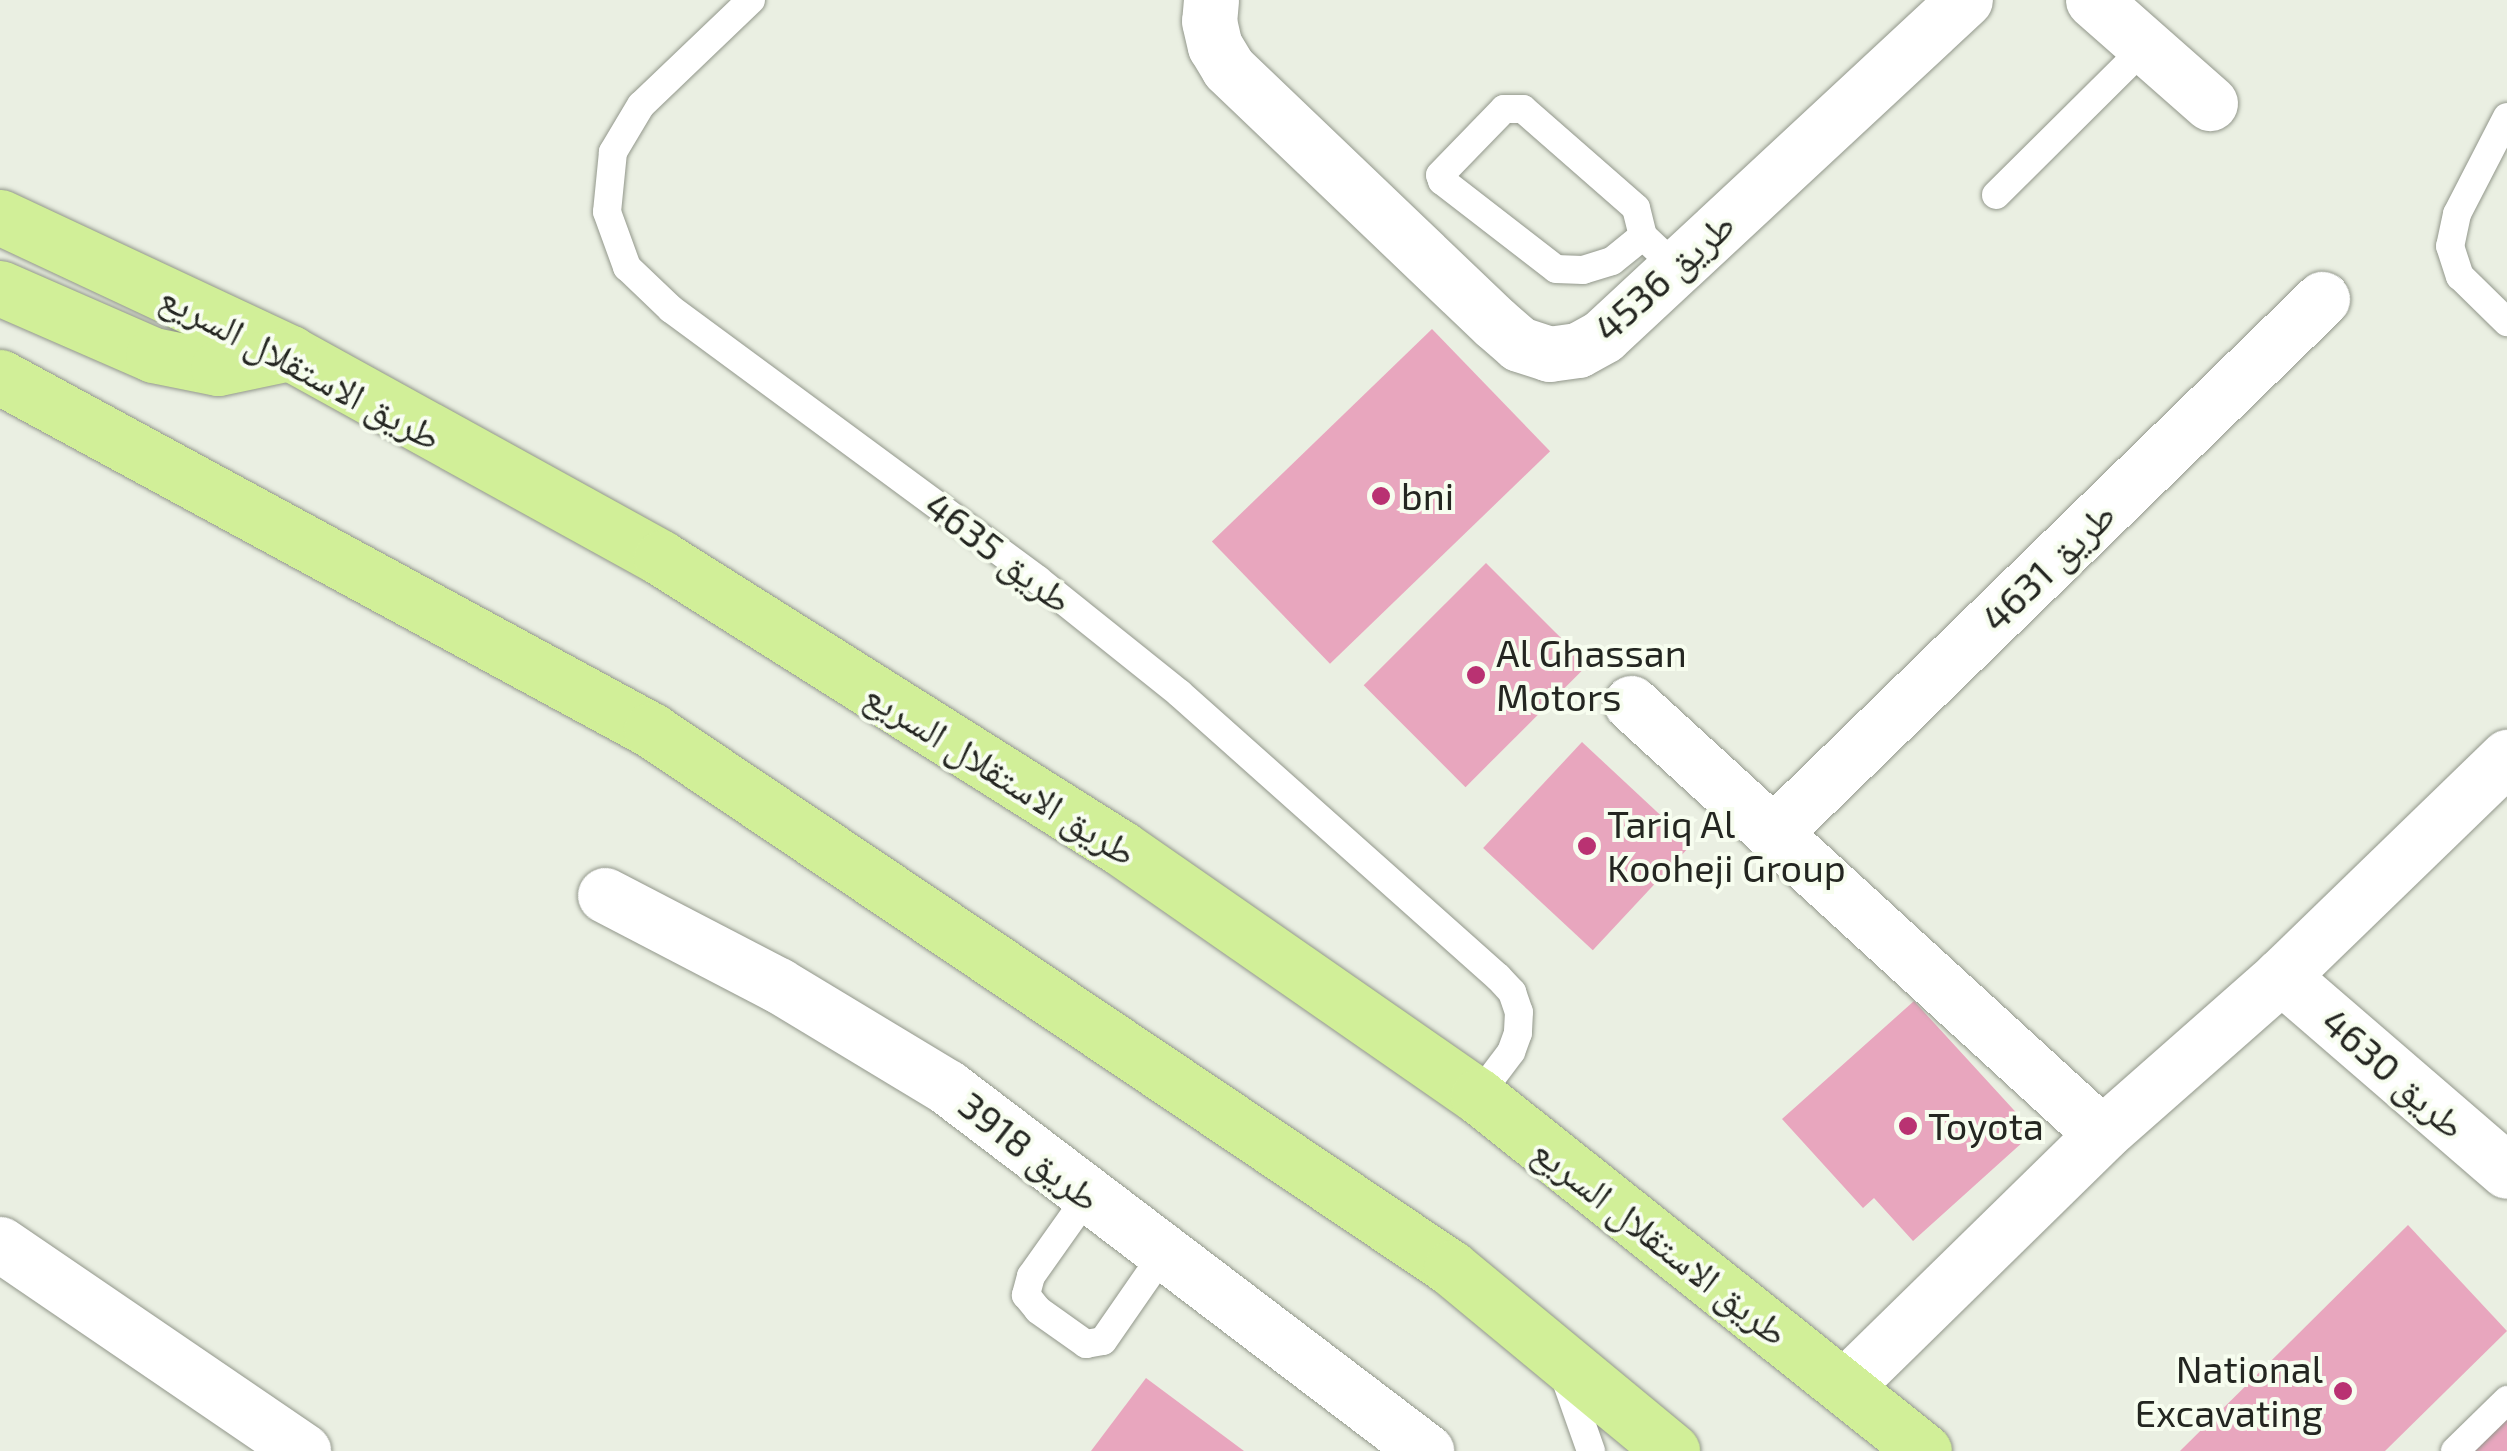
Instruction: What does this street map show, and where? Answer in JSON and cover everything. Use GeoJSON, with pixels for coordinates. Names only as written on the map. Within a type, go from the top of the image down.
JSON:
{"type":"FeatureCollection","features":[{"type":"Feature","properties":{"kind":"main road","name":"طريق الاستقلال السريع"},"geometry":{"type":"LineString","coordinates":[[0,217],[290,353],[661,558],[1121,848],[1478,1096],[1924,1451]]}},
{"type":"Feature","properties":{"kind":"main road"},"geometry":{"type":"LineString","coordinates":[[0,288],[152,356],[218,368],[290,353]]}},
{"type":"Feature","properties":{"kind":"main road"},"geometry":{"type":"LineString","coordinates":[[0,377],[651,730],[1450,1268],[1672,1451]]}},
{"type":"Feature","properties":{"kind":"street","name":"طريق 4536"},"geometry":{"type":"LineString","coordinates":[[1211,0],[1212,33],[1228,68],[1520,344],[1549,354],[1578,350],[1603,336],[1660,252],[1965,0]]}},
{"type":"Feature","properties":{"kind":"street"},"geometry":{"type":"LineString","coordinates":[[2093,0],[2210,103]]}},
{"type":"Feature","properties":{"kind":"street","name":"طريق 4631"},"geometry":{"type":"LineString","coordinates":[[1773,833],[2322,299]]}},
{"type":"Feature","properties":{"kind":"street"},"geometry":{"type":"LineString","coordinates":[[1631,704],[2102,1134]]}},
{"type":"Feature","properties":{"kind":"street"},"geometry":{"type":"LineString","coordinates":[[1845,1386],[2102,1134],[2281,976],[2507,757]]}},
{"type":"Feature","properties":{"kind":"street","name":"طريق 3918"},"geometry":{"type":"LineString","coordinates":[[605,895],[778,985],[947,1087],[1426,1451]]}},
{"type":"Feature","properties":{"kind":"street","name":"طريق 4630"},"geometry":{"type":"LineString","coordinates":[[2281,976],[2507,1171]]}},
{"type":"Feature","properties":{"kind":"street"},"geometry":{"type":"LineString","coordinates":[[0,1244],[303,1451]]}},
{"type":"Feature","properties":{"kind":"lane","name":"طريق 4635"},"geometry":{"type":"LineString","coordinates":[[751,0],[641,105],[613,152],[607,212],[628,267],[671,309],[1038,580],[1179,693],[1498,977],[1512,992],[1519,1012],[1518,1033],[1511,1052],[1478,1096]]}},
{"type":"Feature","properties":{"kind":"lane"},"geometry":{"type":"LineString","coordinates":[[1996,195],[2146,46]]}},
{"type":"Feature","properties":{"kind":"lane"},"geometry":{"type":"LineString","coordinates":[[1504,108],[1523,109],[1636,208],[1660,252],[1612,260],[1583,270],[1556,268],[1442,181],[1440,174],[1504,108]]}},
{"type":"Feature","properties":{"kind":"lane"},"geometry":{"type":"LineString","coordinates":[[2507,117],[2457,214],[2450,246],[2460,276],[2507,322]]}},
{"type":"Feature","properties":{"kind":"lane"},"geometry":{"type":"LineString","coordinates":[[1088,1197],[1031,1276],[1026,1295],[1038,1310],[1086,1344],[1103,1341],[1166,1250]]}},
{"type":"Feature","properties":{"kind":"lane"},"geometry":{"type":"LineString","coordinates":[[1559,1358],[1592,1451]]}},
{"type":"Feature","properties":{"kind":"lane"},"geometry":{"type":"LineString","coordinates":[[2455,1451],[2507,1400]]}},
{"type":"Feature","properties":{"kind":"building","name":"bni"},"geometry":{"type":"Polygon","coordinates":[[[1432,329],[1550,451],[1330,664],[1212,542],[1432,329]]]}},
{"type":"Feature","properties":{"kind":"building","name":"Al Ghassan Motors"},"geometry":{"type":"Polygon","coordinates":[[[1486,563],[1588,665],[1465,787],[1364,685],[1486,563]]]}},
{"type":"Feature","properties":{"kind":"building","name":"Tariq Al Kooheji Group"},"geometry":{"type":"Polygon","coordinates":[[[1582,742],[1692,844],[1593,950],[1483,848],[1582,742]]]}},
{"type":"Feature","properties":{"kind":"building","name":"Toyota"},"geometry":{"type":"Polygon","coordinates":[[[1914,1001],[2034,1132],[1913,1241],[1874,1198],[1863,1208],[1782,1119],[1914,1001]]]}},
{"type":"Feature","properties":{"kind":"building","name":"National Excavating"},"geometry":{"type":"Polygon","coordinates":[[[2408,1225],[2507,1331],[2385,1451],[2180,1451],[2408,1225]]]}},
{"type":"Feature","properties":{"kind":"building"},"geometry":{"type":"Polygon","coordinates":[[[1146,1378],[1244,1451],[1091,1451],[1146,1378]]]}},
{"type":"Feature","properties":{"kind":"building"},"geometry":{"type":"Polygon","coordinates":[[[2507,1409],[2507,1451],[2465,1451],[2507,1409]]]}},
{"type":"Feature","properties":{"kind":"place","name":"bni"},"geometry":{"type":"Point","coordinates":[1381,496]}},
{"type":"Feature","properties":{"kind":"place","name":"Al Ghassan Motors"},"geometry":{"type":"Point","coordinates":[1476,675]}},
{"type":"Feature","properties":{"kind":"place","name":"Tariq Al Kooheji Group"},"geometry":{"type":"Point","coordinates":[1587,846]}},
{"type":"Feature","properties":{"kind":"place","name":"Toyota"},"geometry":{"type":"Point","coordinates":[1908,1126]}},
{"type":"Feature","properties":{"kind":"place","name":"National Excavating"},"geometry":{"type":"Point","coordinates":[2343,1391]}}]}
